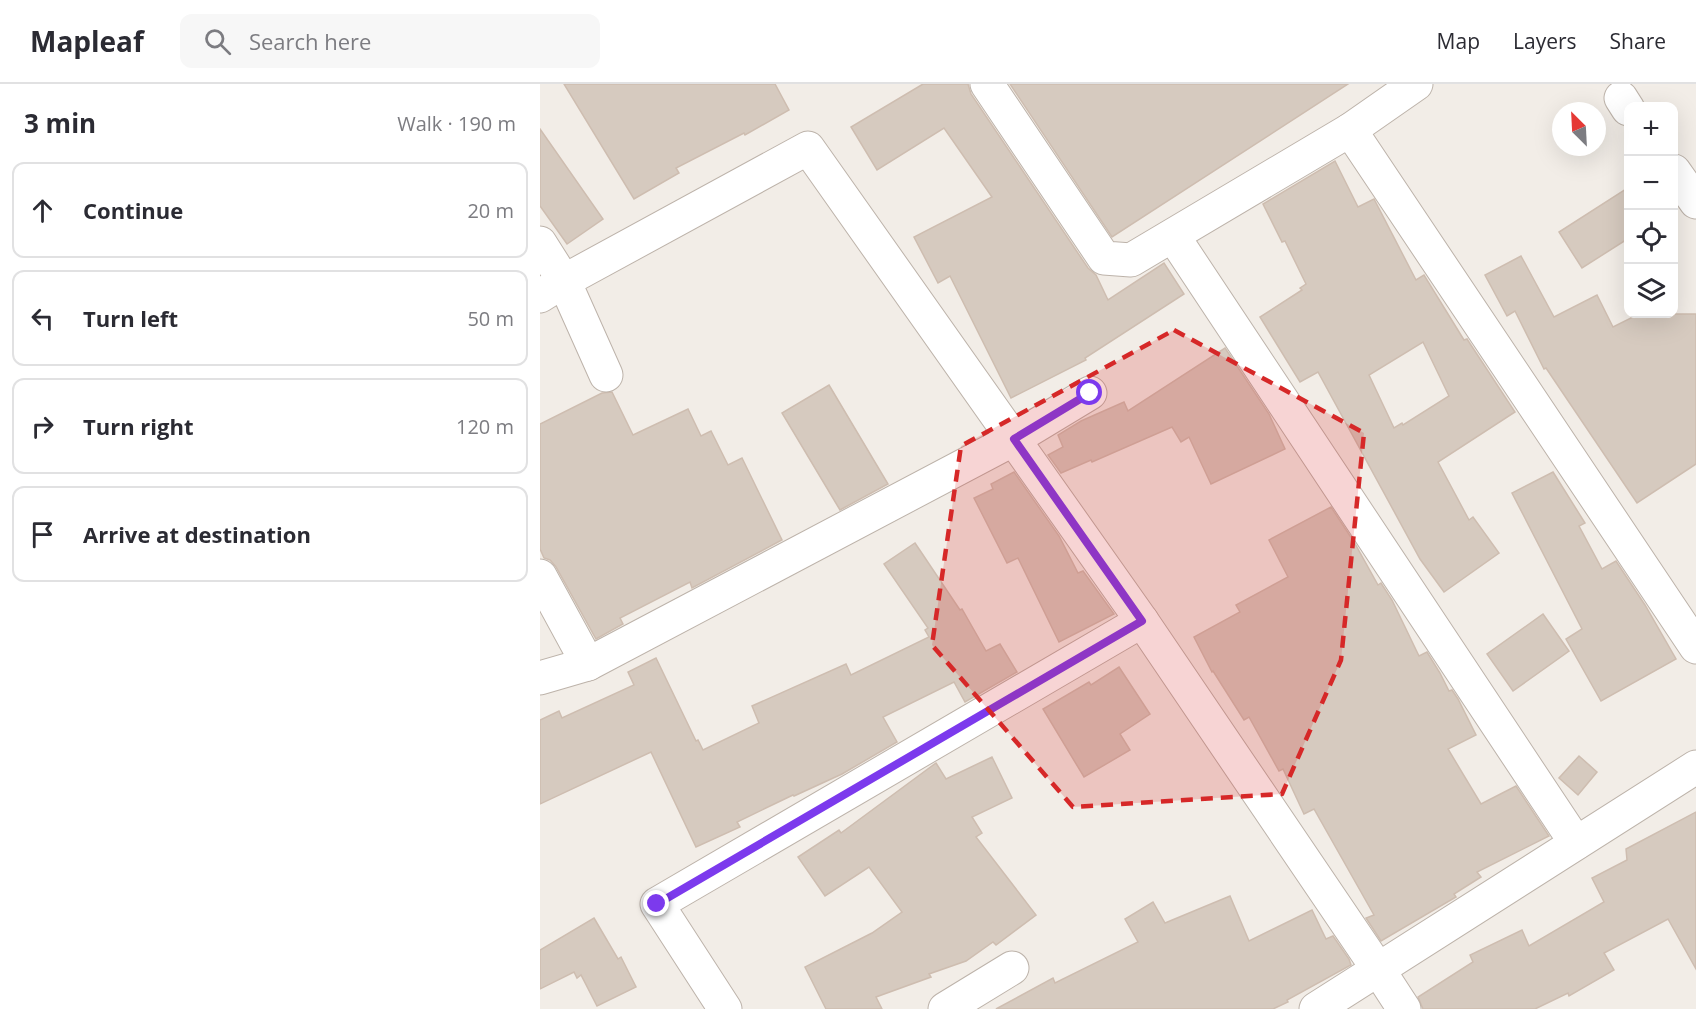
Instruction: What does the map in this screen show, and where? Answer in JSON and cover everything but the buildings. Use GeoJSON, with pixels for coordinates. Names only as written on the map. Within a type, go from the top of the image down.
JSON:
{"type":"FeatureCollection","features":[{"type":"Feature","properties":{"kind":"street"},"geometry":{"type":"LineString","coordinates":[[987,84],[1104,258],[1131,260],[1350,130],[1416,84]]}},
{"type":"Feature","properties":{"kind":"street"},"geometry":{"type":"LineString","coordinates":[[1350,130],[1696,647]]}},
{"type":"Feature","properties":{"kind":"street"},"geometry":{"type":"LineString","coordinates":[[552,289],[808,148],[1142,621],[1404,1009]]}},
{"type":"Feature","properties":{"kind":"street"},"geometry":{"type":"LineString","coordinates":[[1678,177],[1696,202]]}},
{"type":"Feature","properties":{"kind":"street"},"geometry":{"type":"LineString","coordinates":[[1173,236],[1576,843]]}},
{"type":"Feature","properties":{"kind":"street"},"geometry":{"type":"LineString","coordinates":[[540,243],[552,289],[606,375]]}},
{"type":"Feature","properties":{"kind":"street"},"geometry":{"type":"LineString","coordinates":[[540,678],[588,664],[1014,439],[1090,393]]}},
{"type":"Feature","properties":{"kind":"street"},"geometry":{"type":"LineString","coordinates":[[540,576],[588,664]]}},
{"type":"Feature","properties":{"kind":"street"},"geometry":{"type":"LineString","coordinates":[[724,1009],[657,904],[1142,621]]}},
{"type":"Feature","properties":{"kind":"street"},"geometry":{"type":"LineString","coordinates":[[1316,1009],[1696,767]]}},
{"type":"Feature","properties":{"kind":"street"},"geometry":{"type":"LineString","coordinates":[[945,1009],[1012,968]]}},
{"type":"Feature","properties":{"kind":"highlighted area"},"geometry":{"type":"Polygon","coordinates":[[[1174,330],[1364,433],[1341,660],[1282,794],[1073,807],[932,645],[961,446],[1174,330]]]}},
{"type":"Feature","properties":{"kind":"route"},"geometry":{"type":"LineString","coordinates":[[657,904],[1142,621],[1014,439],[1090,393]]}}]}
